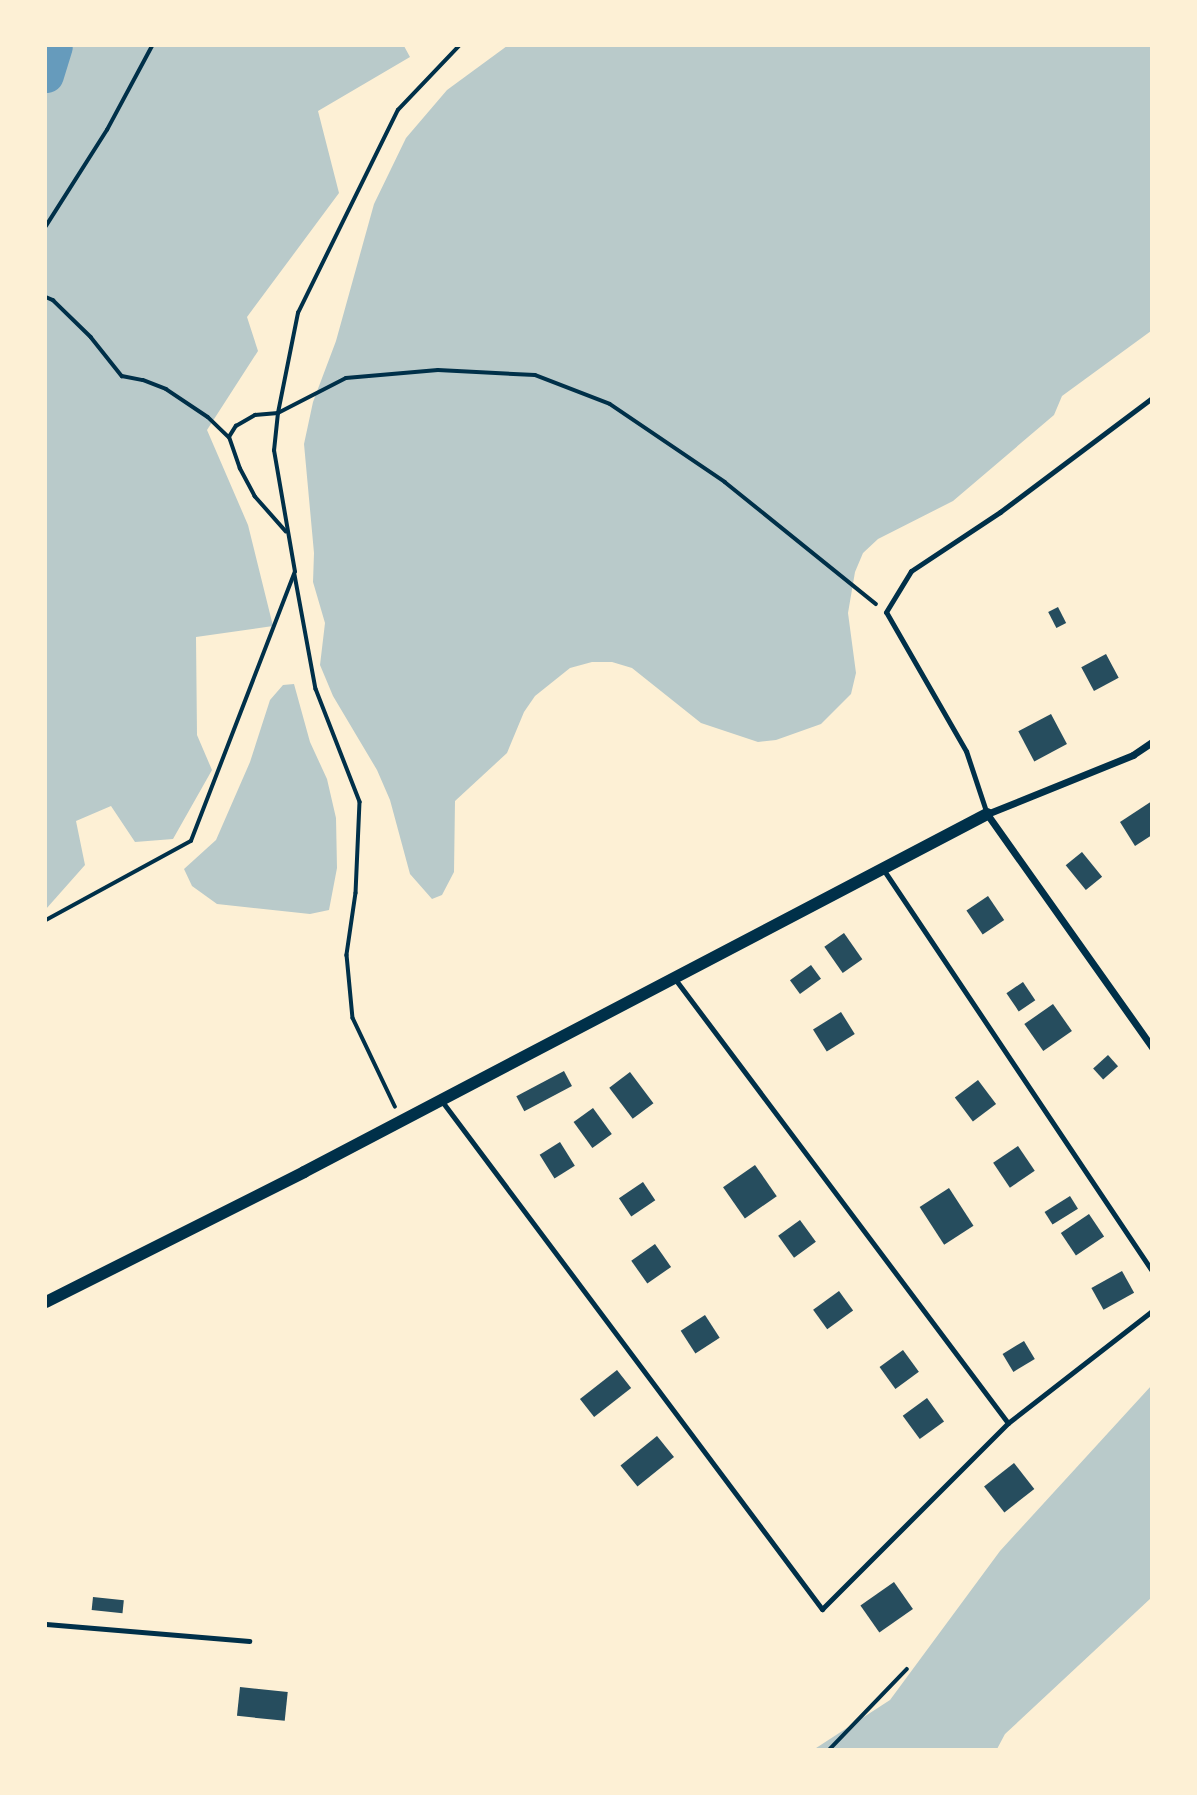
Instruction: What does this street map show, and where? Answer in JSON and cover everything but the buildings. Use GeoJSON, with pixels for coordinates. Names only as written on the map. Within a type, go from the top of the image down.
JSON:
{"type":"FeatureCollection","features":[{"type":"Feature","properties":{"kind":"street"},"geometry":{"type":"LineString","coordinates":[[46,1303],[988,814],[1133,755],[1152,742]]}},
{"type":"Feature","properties":{"kind":"street"},"geometry":{"type":"LineString","coordinates":[[988,814],[1152,1047]]}},
{"type":"Feature","properties":{"kind":"lane"},"geometry":{"type":"LineString","coordinates":[[988,814],[966,751],[886,612],[911,571],[1000,512],[1152,398]]}},
{"type":"Feature","properties":{"kind":"lane"},"geometry":{"type":"LineString","coordinates":[[883,869],[1152,1271]]}},
{"type":"Feature","properties":{"kind":"lane"},"geometry":{"type":"LineString","coordinates":[[674,978],[1007,1423]]}},
{"type":"Feature","properties":{"kind":"lane"},"geometry":{"type":"LineString","coordinates":[[441,1100],[822,1608],[1007,1423],[1152,1311]]}},
{"type":"Feature","properties":{"kind":"lane"},"geometry":{"type":"LineString","coordinates":[[46,1623],[249,1642]]}},
{"type":"Feature","properties":{"kind":"path"},"geometry":{"type":"LineString","coordinates":[[46,226],[55,207],[107,130],[152,46]]}},
{"type":"Feature","properties":{"kind":"path"},"geometry":{"type":"LineString","coordinates":[[402,1120],[352,1018],[347,954],[356,893],[360,802],[316,689],[274,452],[278,412],[298,313],[398,110],[459,46]]}},
{"type":"Feature","properties":{"kind":"path"},"geometry":{"type":"LineString","coordinates":[[46,297],[53,300],[91,337],[122,376],[166,389],[208,417],[229,437],[240,469],[255,497],[287,532]]}},
{"type":"Feature","properties":{"kind":"path"},"geometry":{"type":"LineString","coordinates":[[229,437],[236,426],[256,415],[278,412],[346,378],[438,370],[535,375],[610,404],[725,482],[886,612]]}},
{"type":"Feature","properties":{"kind":"path"},"geometry":{"type":"LineString","coordinates":[[46,920],[191,841],[295,572]]}},
{"type":"Feature","properties":{"kind":"path"},"geometry":{"type":"LineString","coordinates":[[829,1749],[907,1669]]}},
{"type":"Feature","properties":{"kind":"shaded area"},"geometry":{"type":"Polygon","coordinates":[[[46,46],[404,46],[410,57],[318,111],[339,193],[247,317],[258,351],[207,430],[248,525],[273,626],[196,637],[197,735],[212,770],[173,839],[135,842],[111,806],[76,821],[85,865],[46,909],[46,46]]]}},
{"type":"Feature","properties":{"kind":"shaded area"},"geometry":{"type":"Polygon","coordinates":[[[507,46],[1151,46],[1151,331],[1062,396],[1054,415],[953,501],[878,539],[863,553],[855,572],[848,613],[856,673],[851,694],[821,724],[776,740],[758,742],[701,723],[632,668],[612,662],[592,662],[570,668],[535,696],[524,712],[507,753],[455,801],[454,872],[442,895],[432,899],[410,874],[390,800],[377,770],[333,696],[320,665],[325,623],[313,582],[314,553],[304,444],[313,402],[336,341],[374,204],[406,138],[447,90],[507,46]]]}},
{"type":"Feature","properties":{"kind":"shaded area"},"geometry":{"type":"Polygon","coordinates":[[[294,684],[310,742],[327,779],[336,818],[337,868],[329,910],[310,914],[217,904],[192,886],[184,869],[216,840],[250,762],[270,700],[283,685],[294,684]]]}},
{"type":"Feature","properties":{"kind":"shaded area"},"geometry":{"type":"Polygon","coordinates":[[[1151,1386],[1151,1598],[1005,1734],[997,1749],[813,1750],[890,1700],[1000,1551],[1151,1386]]]}},
{"type":"Feature","properties":{"kind":"waterway"},"geometry":{"type":"LineString","coordinates":[[46,75],[55,46]]}}]}
